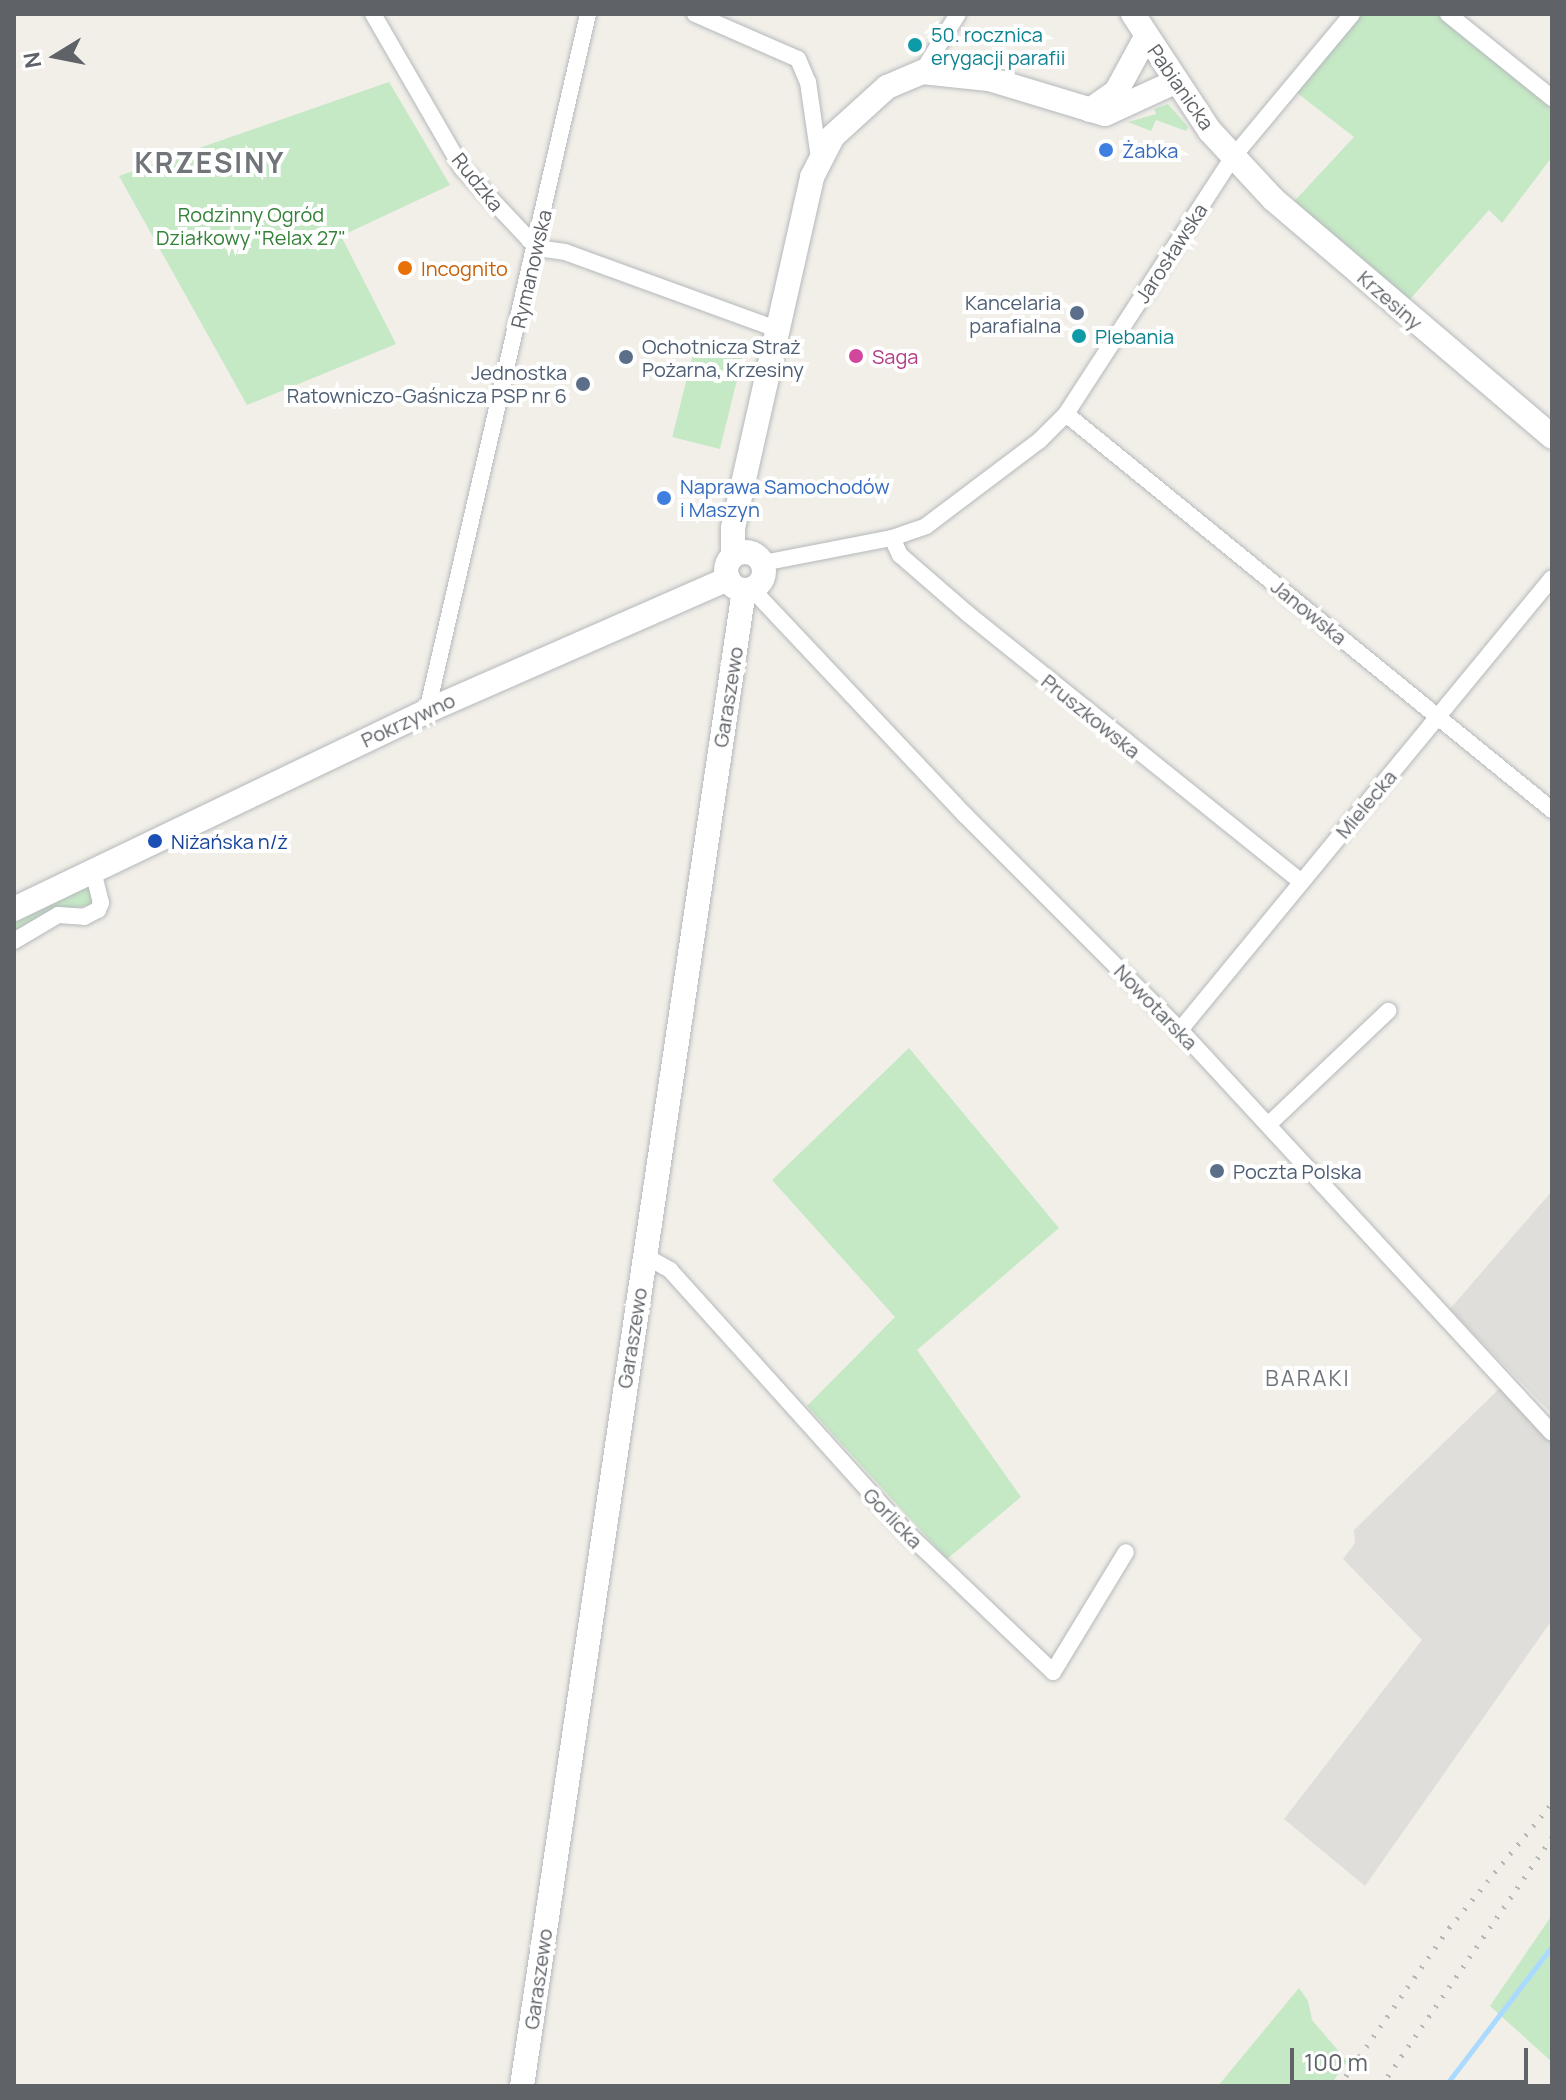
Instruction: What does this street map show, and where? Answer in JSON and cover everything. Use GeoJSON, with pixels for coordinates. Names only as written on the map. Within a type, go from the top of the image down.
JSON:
{"type":"FeatureCollection","features":[{"type":"Feature","properties":{"kind":"street","name":"Rudzka"},"geometry":{"type":"LineString","coordinates":[[373,14],[462,168],[537,248]]}},
{"type":"Feature","properties":{"kind":"street","name":"Rymanowska"},"geometry":{"type":"LineString","coordinates":[[427,711],[537,248],[588,14]]}},
{"type":"Feature","properties":{"kind":"street"},"geometry":{"type":"LineString","coordinates":[[695,14],[798,59],[808,82],[819,158]]}},
{"type":"Feature","properties":{"kind":"street"},"geometry":{"type":"LineString","coordinates":[[958,14],[922,72],[989,79],[1090,110],[1116,112],[1175,82]]}},
{"type":"Feature","properties":{"kind":"street","name":"Pabianicka"},"geometry":{"type":"LineString","coordinates":[[1133,14],[1175,82],[1233,157]]}},
{"type":"Feature","properties":{"kind":"street","name":"Jarosławska"},"geometry":{"type":"LineString","coordinates":[[763,563],[892,538],[926,526],[964,501],[1066,414],[1233,157],[1352,14]]}},
{"type":"Feature","properties":{"kind":"street"},"geometry":{"type":"LineString","coordinates":[[1448,14],[1552,98]]}},
{"type":"Feature","properties":{"kind":"street"},"geometry":{"type":"LineString","coordinates":[[1090,110],[1116,92],[1146,37]]}},
{"type":"Feature","properties":{"kind":"street","name":"Garaszewo"},"geometry":{"type":"LineString","coordinates":[[522,2086],[645,1256],[739,578],[733,528],[776,329],[819,158],[868,103],[922,72]]}},
{"type":"Feature","properties":{"kind":"street","name":"Krzesiny"},"geometry":{"type":"LineString","coordinates":[[1233,157],[1297,220],[1552,437]]}},
{"type":"Feature","properties":{"kind":"street"},"geometry":{"type":"LineString","coordinates":[[537,248],[565,252],[776,329]]}},
{"type":"Feature","properties":{"kind":"street","name":"Janowska"},"geometry":{"type":"LineString","coordinates":[[1066,414],[1552,810]]}},
{"type":"Feature","properties":{"kind":"street","name":"Pruszkowska"},"geometry":{"type":"LineString","coordinates":[[892,538],[900,555],[968,614],[1301,882]]}},
{"type":"Feature","properties":{"kind":"street"},"geometry":{"type":"LineString","coordinates":[[739,578],[753,553],[763,563]]}},
{"type":"Feature","properties":{"kind":"street","name":"Pokrzywno"},"geometry":{"type":"LineString","coordinates":[[14,909],[427,711],[739,578]]}},
{"type":"Feature","properties":{"kind":"street","name":"Nowotarska"},"geometry":{"type":"LineString","coordinates":[[739,578],[965,815],[1180,1030],[1552,1433]]}},
{"type":"Feature","properties":{"kind":"street","name":"Mielecka"},"geometry":{"type":"LineString","coordinates":[[1180,1030],[1552,578]]}},
{"type":"Feature","properties":{"kind":"street"},"geometry":{"type":"LineString","coordinates":[[14,941],[58,915],[84,917],[98,910],[101,903],[93,871]]}},
{"type":"Feature","properties":{"kind":"street"},"geometry":{"type":"LineString","coordinates":[[1268,1125],[1388,1011]]}},
{"type":"Feature","properties":{"kind":"street","name":"Gorlicka"},"geometry":{"type":"LineString","coordinates":[[645,1256],[670,1270],[904,1530],[1053,1672],[1126,1552]]}},
{"type":"Feature","properties":{"kind":"shaded area"},"geometry":{"type":"Polygon","coordinates":[[[1552,1191],[1552,1414],[1450,1309],[1552,1191]]]}},
{"type":"Feature","properties":{"kind":"shaded area"},"geometry":{"type":"Polygon","coordinates":[[[1501,1387],[1552,1441],[1552,1620],[1365,1886],[1284,1819],[1422,1640],[1343,1559],[1355,1543],[1354,1530],[1501,1387]]]}},
{"type":"Feature","properties":{"kind":"green space"},"geometry":{"type":"Polygon","coordinates":[[[1359,14],[1443,14],[1552,105],[1552,157],[1502,223],[1489,210],[1404,306],[1288,208],[1354,137],[1296,92],[1359,14]]]}},
{"type":"Feature","properties":{"kind":"green space","name":"Rodzinny Ogród Działkowy \"Relax 27\""},"geometry":{"type":"Polygon","coordinates":[[[389,82],[450,185],[341,236],[396,344],[247,405],[119,176],[389,82]]]}},
{"type":"Feature","properties":{"kind":"green space"},"geometry":{"type":"Polygon","coordinates":[[[1168,104],[1188,127],[1186,131],[1156,120],[1151,131],[1128,122],[1156,114],[1154,109],[1168,104]]]}},
{"type":"Feature","properties":{"kind":"green space"},"geometry":{"type":"Polygon","coordinates":[[[696,342],[744,354],[720,449],[672,437],[696,342]]]}},
{"type":"Feature","properties":{"kind":"green space"},"geometry":{"type":"Polygon","coordinates":[[[88,887],[95,897],[92,905],[55,910],[14,934],[14,923],[88,887]]]}},
{"type":"Feature","properties":{"kind":"green space"},"geometry":{"type":"Polygon","coordinates":[[[909,1048],[1059,1228],[917,1350],[1021,1497],[947,1559],[807,1406],[895,1317],[772,1180],[909,1048]]]}},
{"type":"Feature","properties":{"kind":"green space"},"geometry":{"type":"Polygon","coordinates":[[[1552,1915],[1552,2062],[1490,2006],[1552,1915]]]}},
{"type":"Feature","properties":{"kind":"green space"},"geometry":{"type":"Polygon","coordinates":[[[1299,1988],[1308,2001],[1312,2020],[1347,2061],[1330,2086],[1218,2086],[1299,1988]]]}},
{"type":"Feature","properties":{"kind":"waterway"},"geometry":{"type":"LineString","coordinates":[[1445,2086],[1552,1946]]}},
{"type":"Feature","properties":{"kind":"railway"},"geometry":{"type":"LineString","coordinates":[[1339,2086],[1449,1928],[1552,1803]]}},
{"type":"Feature","properties":{"kind":"railway"},"geometry":{"type":"LineString","coordinates":[[1381,2086],[1552,1837]]}},
{"type":"Feature","properties":{"kind":"place","name":"50. rocznica erygacji parafii"},"geometry":{"type":"Point","coordinates":[915,45]}},
{"type":"Feature","properties":{"kind":"place","name":"Żabka"},"geometry":{"type":"Point","coordinates":[1106,150]}},
{"type":"Feature","properties":{"kind":"place","name":"Incognito"},"geometry":{"type":"Point","coordinates":[405,268]}},
{"type":"Feature","properties":{"kind":"place","name":"Kancelaria parafialna"},"geometry":{"type":"Point","coordinates":[1077,313]}},
{"type":"Feature","properties":{"kind":"place","name":"Plebania"},"geometry":{"type":"Point","coordinates":[1079,336]}},
{"type":"Feature","properties":{"kind":"place","name":"Saga"},"geometry":{"type":"Point","coordinates":[856,356]}},
{"type":"Feature","properties":{"kind":"place","name":"Ochotnicza Straż Pożarna, Krzesiny"},"geometry":{"type":"Point","coordinates":[626,357]}},
{"type":"Feature","properties":{"kind":"place","name":"Jednostka Ratowniczo-Gaśnicza PSP nr 6"},"geometry":{"type":"Point","coordinates":[583,384]}},
{"type":"Feature","properties":{"kind":"place","name":"Naprawa Samochodów i Maszyn"},"geometry":{"type":"Point","coordinates":[664,498]}},
{"type":"Feature","properties":{"kind":"place","name":"Niżańska n/ż"},"geometry":{"type":"Point","coordinates":[155,841]}},
{"type":"Feature","properties":{"kind":"place","name":"Poczta Polska"},"geometry":{"type":"Point","coordinates":[1217,1171]}},
{"type":"Feature","properties":{"kind":"district","name":"KRZESINY"},"geometry":{"type":"Point","coordinates":[210,162]}},
{"type":"Feature","properties":{"kind":"district","name":"BARAKI"},"geometry":{"type":"Point","coordinates":[1308,1379]}}]}
